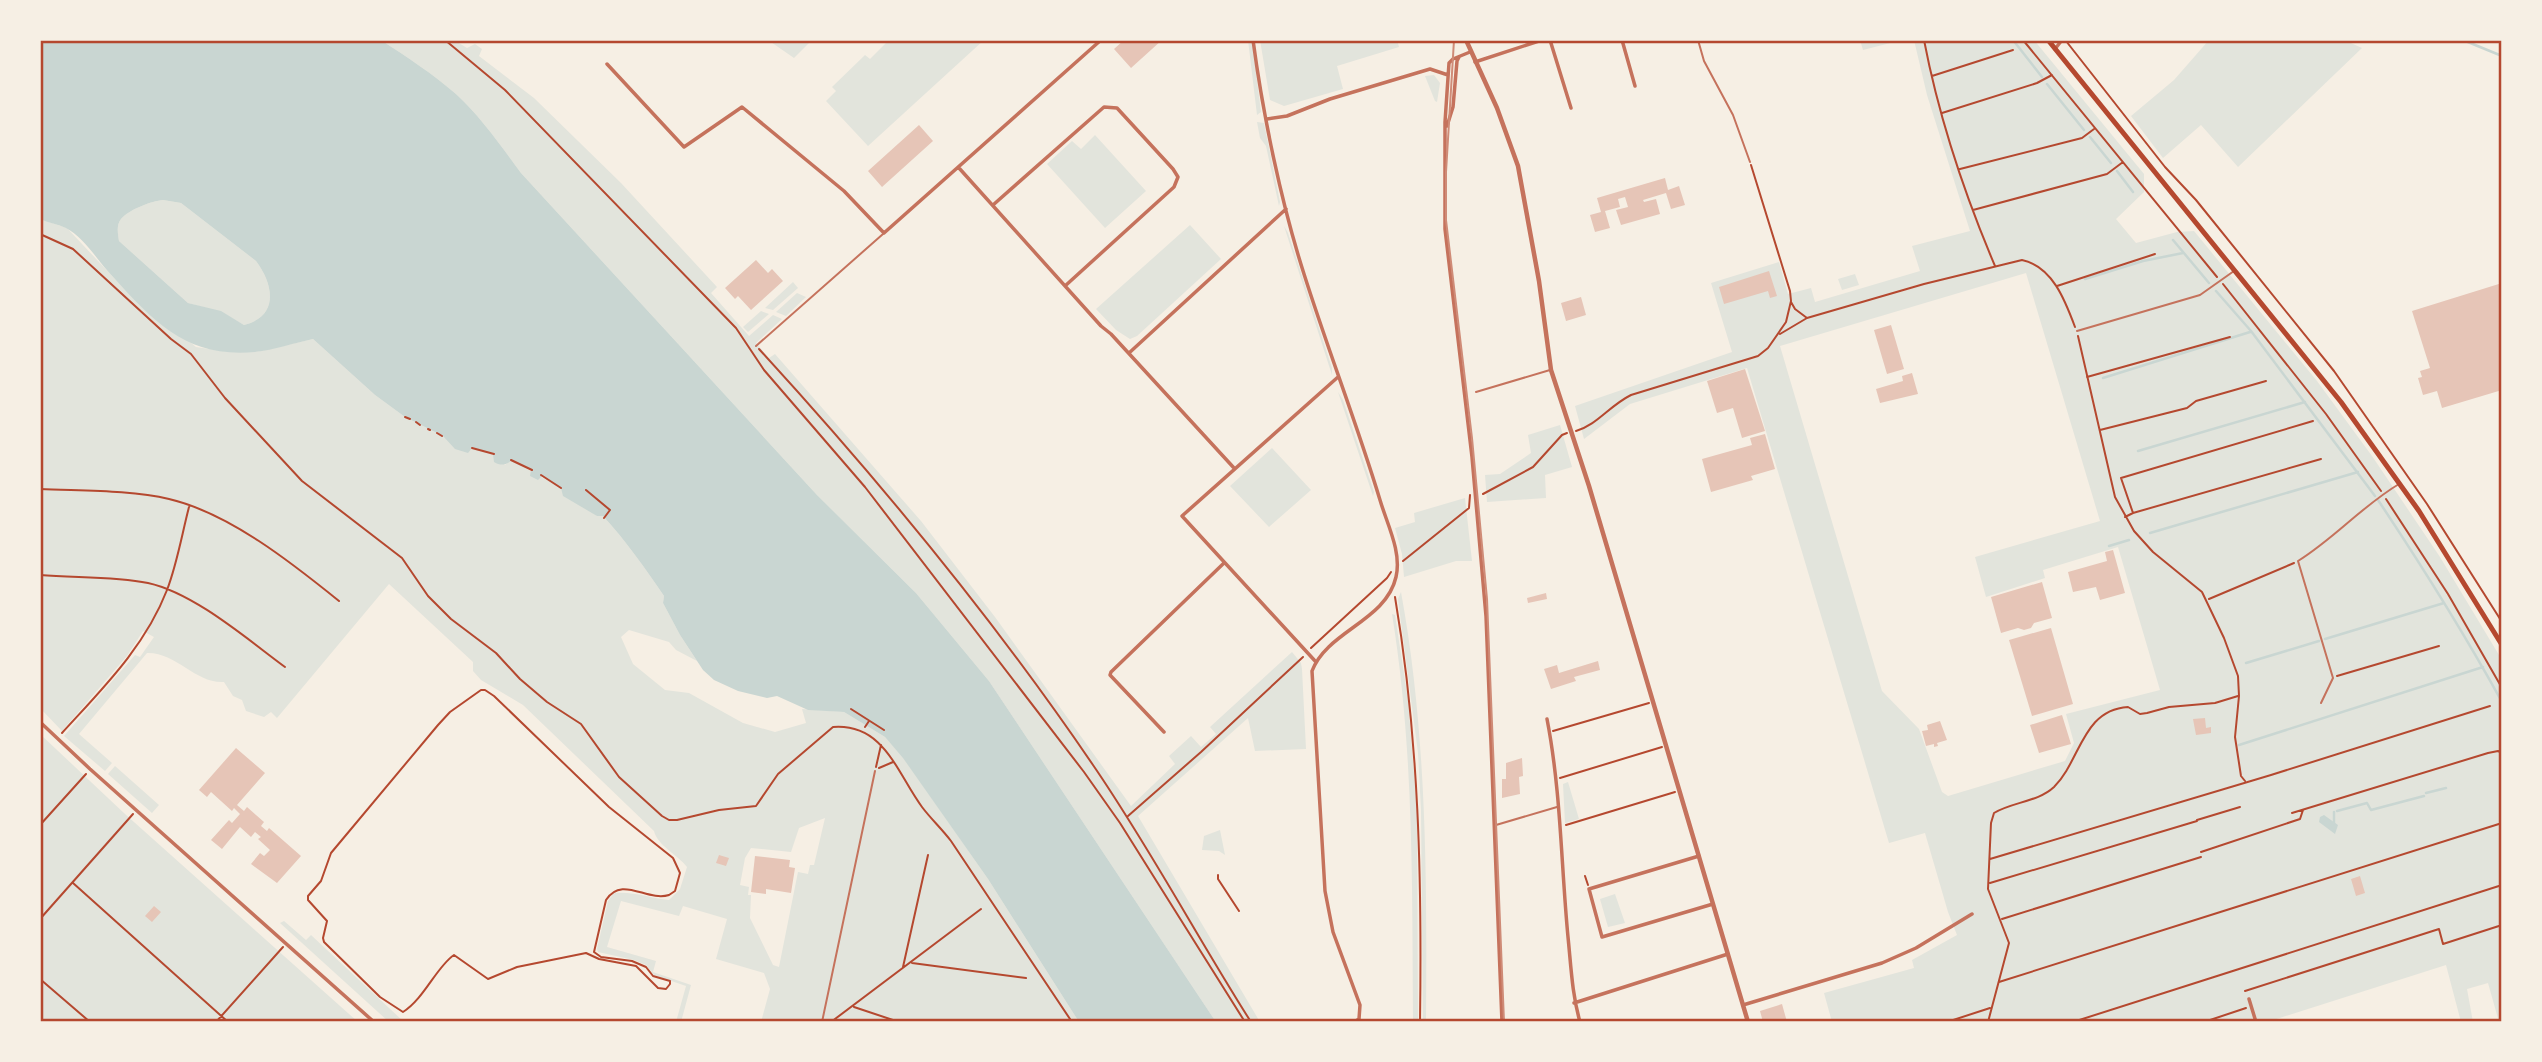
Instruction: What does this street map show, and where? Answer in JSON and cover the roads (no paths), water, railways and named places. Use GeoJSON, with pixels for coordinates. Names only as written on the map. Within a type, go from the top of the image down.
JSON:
{"type":"FeatureCollection","features":[{"type":"Feature","properties":{"kind":"main road"},"geometry":{"type":"LineString","coordinates":[[2048,40],[2341,402],[2400,483],[2502,645]]}},
{"type":"Feature","properties":{"kind":"street"},"geometry":{"type":"LineString","coordinates":[[607,64],[684,147],[742,107],[844,191],[884,233],[1101,40]]}},
{"type":"Feature","properties":{"kind":"street"},"geometry":{"type":"LineString","coordinates":[[1253,40],[1286,209],[1303,272],[1371,469],[1395,548],[1397,566],[1393,585],[1386,598],[1326,650],[1312,671],[1325,891],[1333,932],[1360,1005],[1359,1021]]}},
{"type":"Feature","properties":{"kind":"street"},"geometry":{"type":"LineString","coordinates":[[1466,40],[1509,137],[1523,185],[1550,370],[1653,702],[1746,1021]]}},
{"type":"Feature","properties":{"kind":"street"},"geometry":{"type":"LineString","coordinates":[[1475,62],[1542,40]]}},
{"type":"Feature","properties":{"kind":"street"},"geometry":{"type":"LineString","coordinates":[[1550,40],[1571,108]]}},
{"type":"Feature","properties":{"kind":"street"},"geometry":{"type":"LineString","coordinates":[[1622,40],[1634,86]]}},
{"type":"Feature","properties":{"kind":"street"},"geometry":{"type":"LineString","coordinates":[[2055,49],[2064,40]]}},
{"type":"Feature","properties":{"kind":"street"},"geometry":{"type":"LineString","coordinates":[[1470,52],[1449,63],[1445,229],[1486,616],[1502,1022]]}},
{"type":"Feature","properties":{"kind":"street"},"geometry":{"type":"LineString","coordinates":[[1446,128],[1453,107],[1459,57]]}},
{"type":"Feature","properties":{"kind":"street"},"geometry":{"type":"LineString","coordinates":[[1267,119],[1287,116],[1330,99],[1430,69],[1448,75]]}},
{"type":"Feature","properties":{"kind":"street"},"geometry":{"type":"LineString","coordinates":[[993,205],[1104,107],[1117,108],[1173,169],[1178,177],[1174,187],[1065,286]]}},
{"type":"Feature","properties":{"kind":"street"},"geometry":{"type":"LineString","coordinates":[[959,168],[1234,468]]}},
{"type":"Feature","properties":{"kind":"street"},"geometry":{"type":"LineString","coordinates":[[1129,353],[1286,209]]}},
{"type":"Feature","properties":{"kind":"street"},"geometry":{"type":"LineString","coordinates":[[1316,662],[1182,516],[1338,377]]}},
{"type":"Feature","properties":{"kind":"street"},"geometry":{"type":"LineString","coordinates":[[1164,732],[1110,675],[1111,672],[1224,563]]}},
{"type":"Feature","properties":{"kind":"street"},"geometry":{"type":"LineString","coordinates":[[1547,719],[1557,778],[1574,1003],[1580,1022]]}},
{"type":"Feature","properties":{"kind":"street"},"geometry":{"type":"LineString","coordinates":[[40,722],[374,1022]]}},
{"type":"Feature","properties":{"kind":"street"},"geometry":{"type":"LineString","coordinates":[[1699,856],[1589,889],[1602,937],[1713,904]]}},
{"type":"Feature","properties":{"kind":"street"},"geometry":{"type":"LineString","coordinates":[[1743,1005],[1882,963],[1916,948],[1972,914]]}},
{"type":"Feature","properties":{"kind":"street"},"geometry":{"type":"LineString","coordinates":[[1574,1003],[1728,954]]}},
{"type":"Feature","properties":{"kind":"street"},"geometry":{"type":"LineString","coordinates":[[2249,999],[2256,1022]]}},
{"type":"Feature","properties":{"kind":"lane"},"geometry":{"type":"LineString","coordinates":[[1698,40],[1704,61],[1733,115],[1750,162]]}},
{"type":"Feature","properties":{"kind":"lane"},"geometry":{"type":"LineString","coordinates":[[756,346],[884,233]]}},
{"type":"Feature","properties":{"kind":"lane"},"geometry":{"type":"LineString","coordinates":[[2077,331],[2200,295],[2236,270]]}},
{"type":"Feature","properties":{"kind":"lane"},"geometry":{"type":"LineString","coordinates":[[1476,392],[1550,370]]}},
{"type":"Feature","properties":{"kind":"lane"},"geometry":{"type":"LineString","coordinates":[[2322,703],[2333,678],[2298,561],[2337,534],[2383,493],[2400,483]]}},
{"type":"Feature","properties":{"kind":"lane"},"geometry":{"type":"LineString","coordinates":[[822,1022],[875,771]]}},
{"type":"Feature","properties":{"kind":"lane"},"geometry":{"type":"LineString","coordinates":[[1494,825],[1559,806]]}},
{"type":"Feature","properties":{"kind":"waterway"},"geometry":{"type":"LineString","coordinates":[[2013,40],[2042,77]]}},
{"type":"Feature","properties":{"kind":"waterway"},"geometry":{"type":"LineString","coordinates":[[2463,40],[2502,56]]}},
{"type":"Feature","properties":{"kind":"waterway"},"geometry":{"type":"LineString","coordinates":[[2047,84],[2084,130]]}},
{"type":"Feature","properties":{"kind":"waterway"},"geometry":{"type":"LineString","coordinates":[[2090,137],[2111,163]]}},
{"type":"Feature","properties":{"kind":"waterway"},"geometry":{"type":"LineString","coordinates":[[2117,171],[2133,192]]}},
{"type":"Feature","properties":{"kind":"waterway"},"geometry":{"type":"LineString","coordinates":[[2173,240],[2209,283]]}},
{"type":"Feature","properties":{"kind":"waterway"},"geometry":{"type":"LineString","coordinates":[[2085,279],[2143,261],[2183,253]]}},
{"type":"Feature","properties":{"kind":"waterway"},"geometry":{"type":"LineString","coordinates":[[2216,291],[2251,331],[2375,496]]}},
{"type":"Feature","properties":{"kind":"waterway"},"geometry":{"type":"LineString","coordinates":[[2103,378],[2250,332]]}},
{"type":"Feature","properties":{"kind":"waterway"},"geometry":{"type":"LineString","coordinates":[[2138,451],[2305,402]]}},
{"type":"Feature","properties":{"kind":"waterway"},"geometry":{"type":"LineString","coordinates":[[2150,533],[2358,472]]}},
{"type":"Feature","properties":{"kind":"waterway"},"geometry":{"type":"LineString","coordinates":[[2378,500],[2442,600],[2502,702]]}},
{"type":"Feature","properties":{"kind":"waterway"},"geometry":{"type":"LineString","coordinates":[[2109,546],[2129,540]]}},
{"type":"Feature","properties":{"kind":"waterway"},"geometry":{"type":"LineString","coordinates":[[2325,639],[2444,603]]}},
{"type":"Feature","properties":{"kind":"waterway"},"geometry":{"type":"LineString","coordinates":[[2246,663],[2319,641]]}},
{"type":"Feature","properties":{"kind":"waterway"},"geometry":{"type":"LineString","coordinates":[[2239,745],[2483,667]]}},
{"type":"Feature","properties":{"kind":"waterway"},"geometry":{"type":"LineString","coordinates":[[2426,793],[2446,788]]}},
{"type":"Feature","properties":{"kind":"waterway"},"geometry":{"type":"LineString","coordinates":[[2337,811],[2367,803],[2371,810],[2424,796]]}},
{"type":"Feature","properties":{"kind":"waterway"},"geometry":{"type":"LineString","coordinates":[[2334,812],[2334,823]]}},
{"type":"Feature","properties":{"kind":"tram line"},"geometry":{"type":"LineString","coordinates":[[1454,40],[1446,172],[1446,220],[1472,438],[1487,599],[1504,1022]]}}]}
